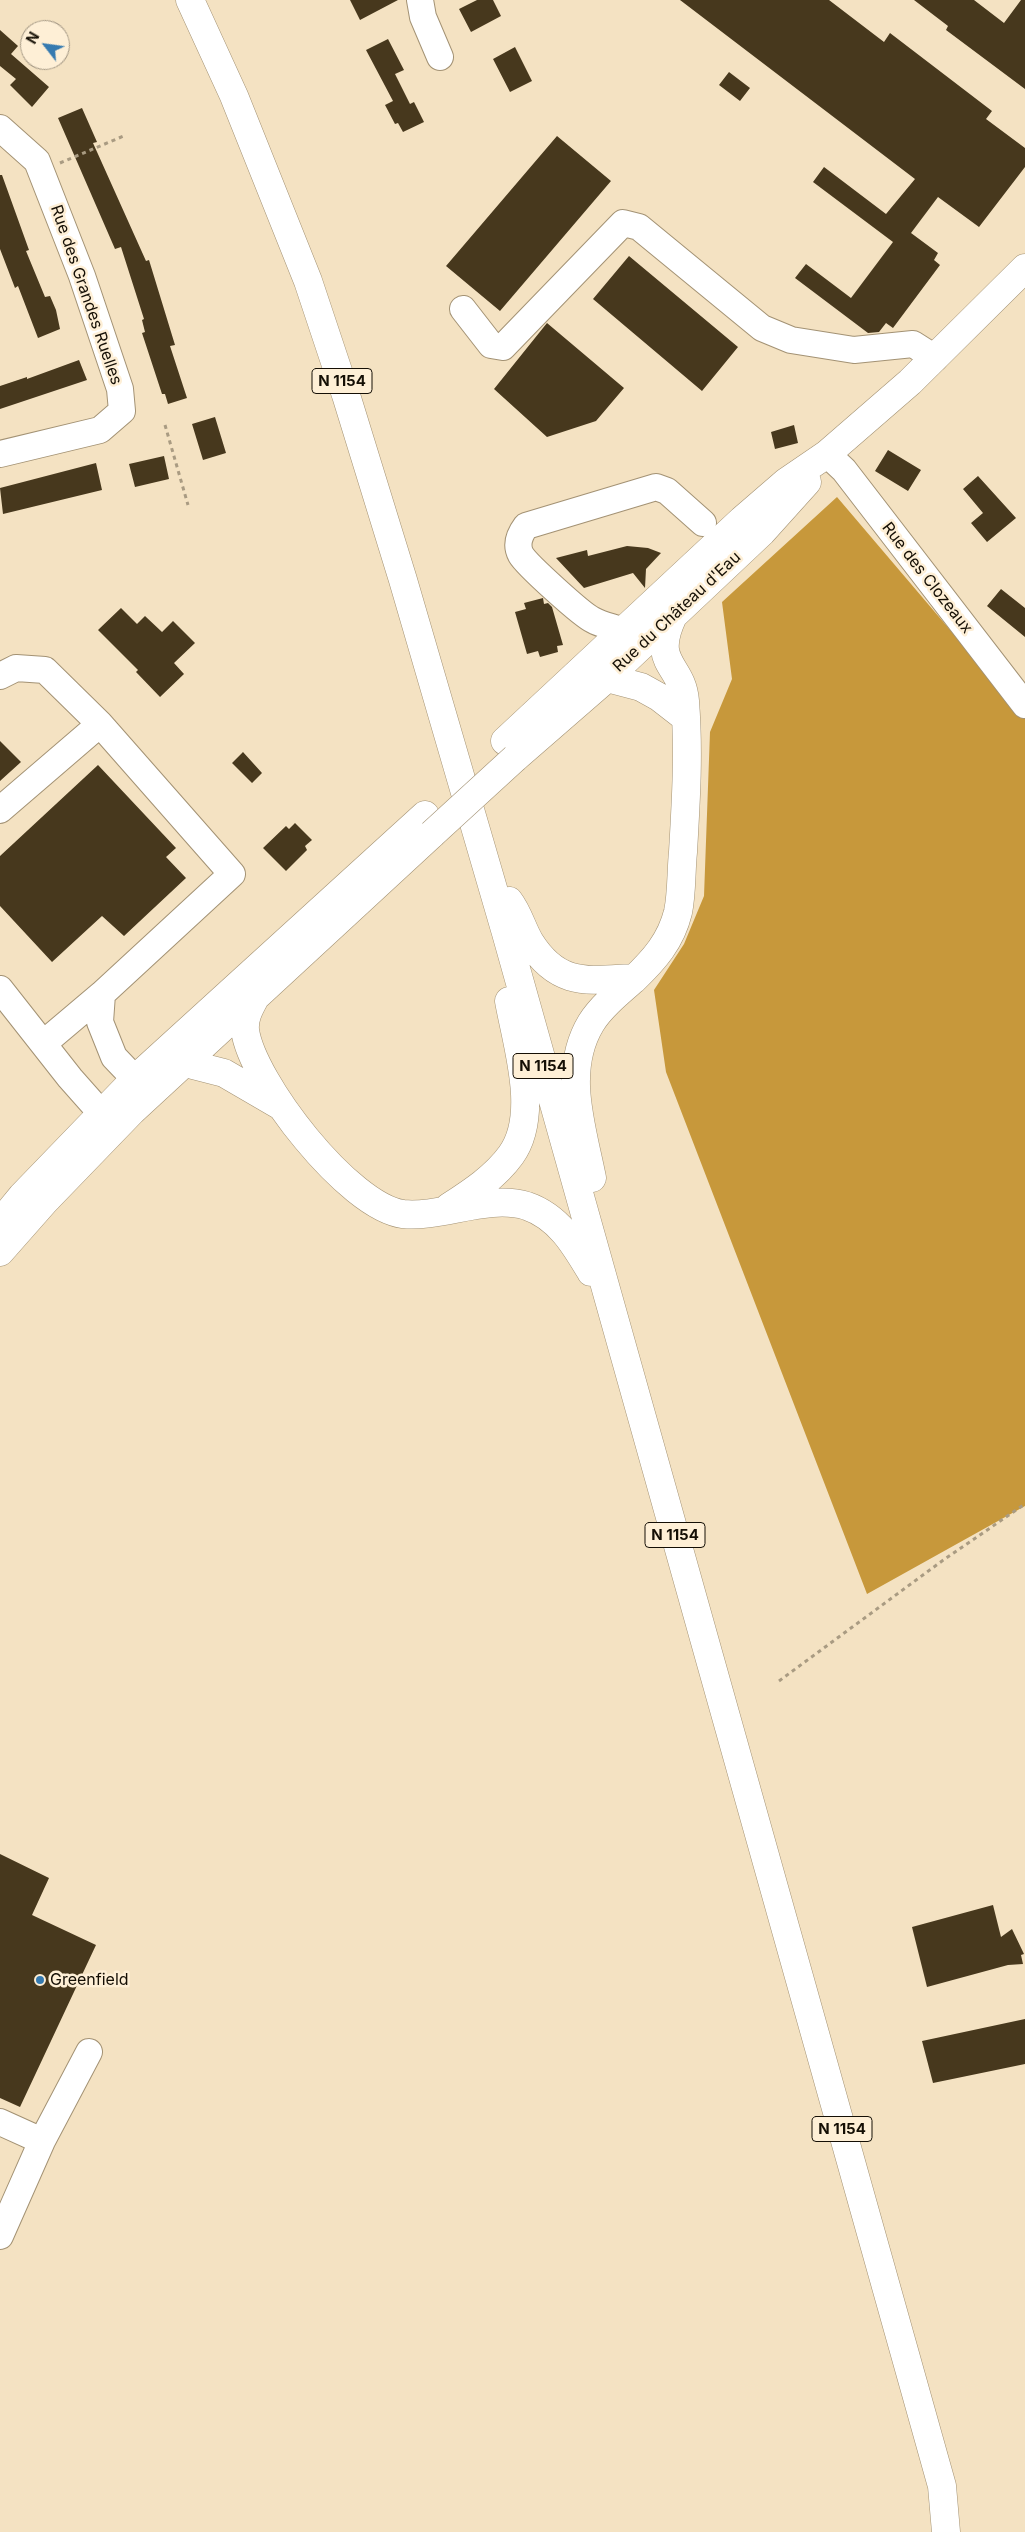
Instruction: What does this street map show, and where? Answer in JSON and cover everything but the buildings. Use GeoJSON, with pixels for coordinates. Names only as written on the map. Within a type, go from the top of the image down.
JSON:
{"type":"FeatureCollection","features":[{"type":"Feature","properties":{"kind":"main road","name":"N 1154"},"geometry":{"type":"LineString","coordinates":[[190,0],[234,96],[311,290],[346,395],[403,580],[506,932],[942,2486],[946,2532]]}},
{"type":"Feature","properties":{"kind":"main road","name":"Rue du Château d'Eau"},"geometry":{"type":"LineString","coordinates":[[510,749],[632,643],[786,482],[827,454],[910,382],[1025,268]]}},
{"type":"Feature","properties":{"kind":"main road","name":"Rue du Château d'Eau"},"geometry":{"type":"LineString","coordinates":[[510,749],[607,678],[632,643],[672,616],[762,532],[796,496],[827,454]]}},
{"type":"Feature","properties":{"kind":"main road"},"geometry":{"type":"LineString","coordinates":[[581,1199],[592,1178],[576,1101],[575,1071],[580,1044],[591,1022],[661,951],[671,934],[678,911],[688,773],[685,697],[677,677],[666,660],[664,642],[672,616]]}},
{"type":"Feature","properties":{"kind":"main road"},"geometry":{"type":"LineString","coordinates":[[632,643],[666,660]]}},
{"type":"Feature","properties":{"kind":"main road"},"geometry":{"type":"LineString","coordinates":[[632,643],[641,688]]}},
{"type":"Feature","properties":{"kind":"main road"},"geometry":{"type":"LineString","coordinates":[[607,678],[641,688],[659,697],[686,718]]}},
{"type":"Feature","properties":{"kind":"main road"},"geometry":{"type":"LineString","coordinates":[[0,1252],[45,1200],[132,1111],[185,1063],[214,1027],[510,749]]}},
{"type":"Feature","properties":{"kind":"main road"},"geometry":{"type":"LineString","coordinates":[[0,1223],[11,1198],[135,1079],[255,998],[428,824]]}},
{"type":"Feature","properties":{"kind":"main road"},"geometry":{"type":"LineString","coordinates":[[488,874],[515,909],[530,941],[544,961],[559,972],[581,980],[635,978]]}},
{"type":"Feature","properties":{"kind":"main road"},"geometry":{"type":"LineString","coordinates":[[446,1209],[476,1189],[497,1171],[512,1154],[524,1120],[525,1088],[504,974],[506,932]]}},
{"type":"Feature","properties":{"kind":"main road"},"geometry":{"type":"LineString","coordinates":[[255,998],[246,1014],[245,1029],[249,1045],[280,1106],[350,1187],[379,1206],[402,1214],[508,1203],[527,1206],[565,1231],[608,1299]]}},
{"type":"Feature","properties":{"kind":"main road"},"geometry":{"type":"LineString","coordinates":[[214,1027],[249,1045]]}},
{"type":"Feature","properties":{"kind":"main road"},"geometry":{"type":"LineString","coordinates":[[214,1027],[214,1058],[224,1073]]}},
{"type":"Feature","properties":{"kind":"main road"},"geometry":{"type":"LineString","coordinates":[[185,1063],[224,1073],[280,1106]]}},
{"type":"Feature","properties":{"kind":"main road","name":"N 1154"},"geometry":{"type":"LineString","coordinates":[[942,2486],[958,2513],[966,2532]]}},
{"type":"Feature","properties":{"kind":"street"},"geometry":{"type":"LineString","coordinates":[[420,0],[423,17],[440,57]]}},
{"type":"Feature","properties":{"kind":"street","name":"Rue des Grandes Ruelles"},"geometry":{"type":"LineString","coordinates":[[0,128],[37,161],[82,276],[120,390],[122,411],[100,430],[0,454]]}},
{"type":"Feature","properties":{"kind":"street"},"geometry":{"type":"LineString","coordinates":[[462,309],[491,346],[503,348],[623,222],[639,228],[762,328],[791,340],[854,350],[913,344],[935,358]]}},
{"type":"Feature","properties":{"kind":"street","name":"Rue des Clozeaux"},"geometry":{"type":"LineString","coordinates":[[827,454],[844,470],[1025,705]]}},
{"type":"Feature","properties":{"kind":"street"},"geometry":{"type":"LineString","coordinates":[[632,643],[592,620],[566,598],[521,554],[518,542],[521,533],[526,526],[656,487],[667,491],[703,523]]}},
{"type":"Feature","properties":{"kind":"street"},"geometry":{"type":"LineString","coordinates":[[0,676],[16,668],[45,670],[100,724],[232,874],[102,994],[44,1043]]}},
{"type":"Feature","properties":{"kind":"street"},"geometry":{"type":"LineString","coordinates":[[0,810],[100,724]]}},
{"type":"Feature","properties":{"kind":"street"},"geometry":{"type":"LineString","coordinates":[[0,989],[101,1113],[132,1111],[135,1079],[114,1057],[100,1022],[102,994]]}},
{"type":"Feature","properties":{"kind":"street"},"geometry":{"type":"LineString","coordinates":[[0,2236],[42,2142],[89,2052]]}},
{"type":"Feature","properties":{"kind":"street"},"geometry":{"type":"LineString","coordinates":[[0,2122],[42,2142]]}},
{"type":"Feature","properties":{"kind":"path"},"geometry":{"type":"LineString","coordinates":[[41,171],[126,135]]}},
{"type":"Feature","properties":{"kind":"path"},"geometry":{"type":"LineString","coordinates":[[165,425],[188,504]]}},
{"type":"Feature","properties":{"kind":"path"},"geometry":{"type":"LineString","coordinates":[[779,1681],[942,1561],[1025,1504]]}},
{"type":"Feature","properties":{"kind":"shaded area"},"geometry":{"type":"Polygon","coordinates":[[[837,497],[1025,718],[1025,1506],[867,1594],[666,1072],[654,990],[684,944],[704,896],[710,732],[732,679],[722,602],[837,497]]]}},
{"type":"Feature","properties":{"kind":"place","name":"Greenfield"},"geometry":{"type":"Point","coordinates":[40,1980]}}]}
